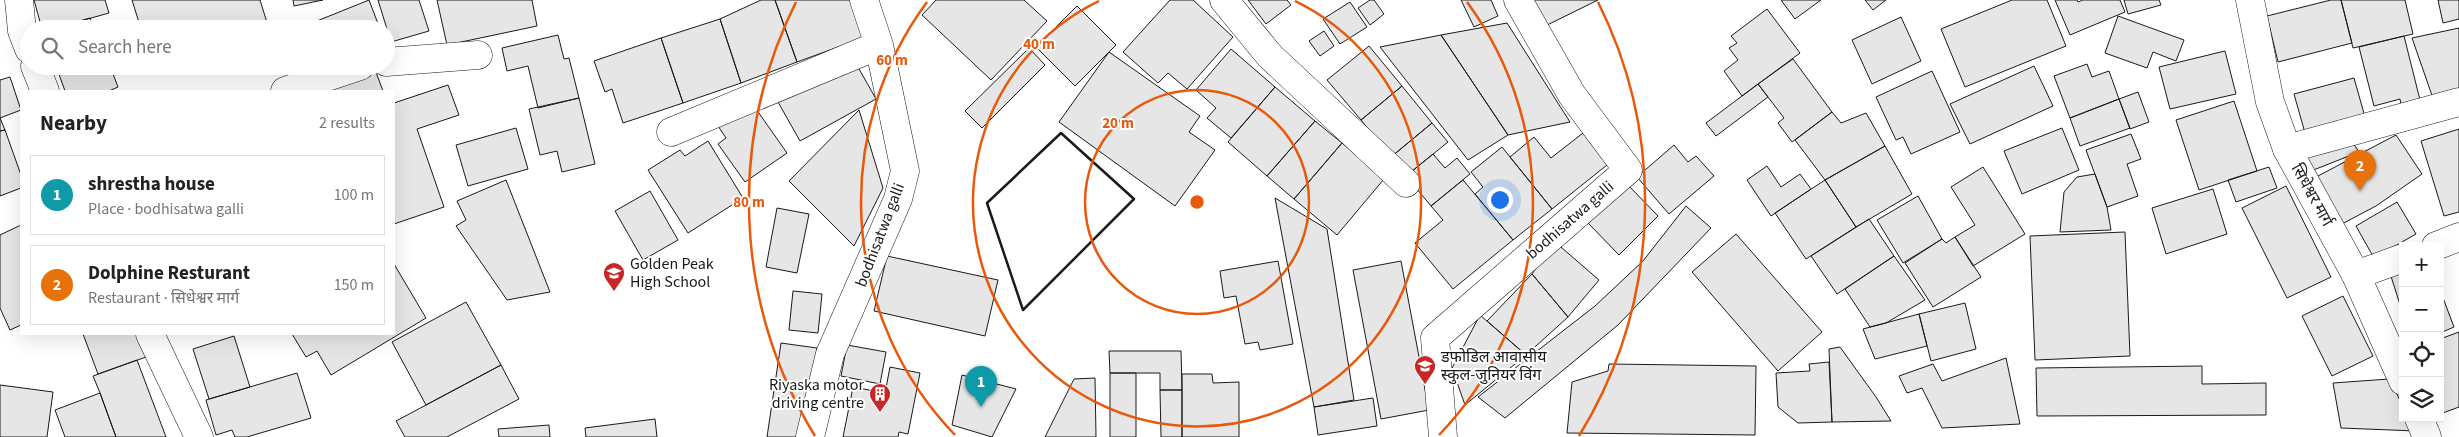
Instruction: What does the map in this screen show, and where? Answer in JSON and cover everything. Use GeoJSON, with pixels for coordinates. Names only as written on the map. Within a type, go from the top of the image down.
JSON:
{"type":"FeatureCollection","features":[{"type":"Feature","properties":{"kind":"street"},"geometry":{"type":"LineString","coordinates":[[19,0],[21,20]]}},
{"type":"Feature","properties":{"kind":"street","name":"bodhisatwa galli"},"geometry":{"type":"LineString","coordinates":[[810,437],[830,354],[898,199],[905,170],[879,45],[864,0]]}},
{"type":"Feature","properties":{"kind":"street"},"geometry":{"type":"LineString","coordinates":[[1224,0],[1270,56],[1406,183]]}},
{"type":"Feature","properties":{"kind":"street","name":"bodhisatwa galli"},"geometry":{"type":"LineString","coordinates":[[1443,437],[1435,338],[1628,170],[1572,95],[1518,0]]}},
{"type":"Feature","properties":{"kind":"street","name":"सिधेश्वर मार्ग"},"geometry":{"type":"LineString","coordinates":[[2250,0],[2270,102],[2287,149],[2356,275],[2401,377]]}},
{"type":"Feature","properties":{"kind":"street"},"geometry":{"type":"LineString","coordinates":[[671,132],[879,45]]}},
{"type":"Feature","properties":{"kind":"street"},"geometry":{"type":"LineString","coordinates":[[395,61],[478,55]]}},
{"type":"Feature","properties":{"kind":"street"},"geometry":{"type":"LineString","coordinates":[[39,75],[45,90]]}},
{"type":"Feature","properties":{"kind":"street"},"geometry":{"type":"LineString","coordinates":[[288,90],[333,75]]}},
{"type":"Feature","properties":{"kind":"street"},"geometry":{"type":"LineString","coordinates":[[2287,149],[2459,102]]}},
{"type":"Feature","properties":{"kind":"street"},"geometry":{"type":"LineString","coordinates":[[2444,243],[2459,237]]}},
{"type":"Feature","properties":{"kind":"street"},"geometry":{"type":"LineString","coordinates":[[2356,275],[2399,259]]}},
{"type":"Feature","properties":{"kind":"street"},"geometry":{"type":"LineString","coordinates":[[150,335],[199,437]]}},
{"type":"Feature","properties":{"kind":"street"},"geometry":{"type":"LineString","coordinates":[[2421,422],[2427,437]]}},
{"type":"Feature","properties":{"kind":"building"},"geometry":{"type":"Polygon","coordinates":[[[34,0],[105,0],[109,13],[84,20],[40,20],[34,0]]]}},
{"type":"Feature","properties":{"kind":"building"},"geometry":{"type":"Polygon","coordinates":[[[132,0],[260,0],[266,20],[138,20],[132,0]]]}},
{"type":"Feature","properties":{"kind":"building"},"geometry":{"type":"Polygon","coordinates":[[[293,0],[323,0],[294,6],[293,0]]]}},
{"type":"Feature","properties":{"kind":"building"},"geometry":{"type":"Polygon","coordinates":[[[369,0],[377,20],[319,20],[369,0]]]}},
{"type":"Feature","properties":{"kind":"building"},"geometry":{"type":"Polygon","coordinates":[[[378,0],[419,0],[429,31],[395,41],[395,20],[384,20],[378,0]]]}},
{"type":"Feature","properties":{"kind":"building"},"geometry":{"type":"Polygon","coordinates":[[[437,0],[532,0],[537,26],[447,45],[437,0]]]}},
{"type":"Feature","properties":{"kind":"building"},"geometry":{"type":"Polygon","coordinates":[[[761,0],[775,0],[797,62],[741,83],[720,19],[761,0]]]}},
{"type":"Feature","properties":{"kind":"building"},"geometry":{"type":"Polygon","coordinates":[[[775,0],[859,0],[871,35],[797,62],[775,0]]]}},
{"type":"Feature","properties":{"kind":"building"},"geometry":{"type":"Polygon","coordinates":[[[936,0],[1024,0],[1047,21],[991,80],[922,15],[936,0]]]}},
{"type":"Feature","properties":{"kind":"building"},"geometry":{"type":"Polygon","coordinates":[[[1170,0],[1193,0],[1233,37],[1187,89],[1168,73],[1158,83],[1123,52],[1170,0]]]}},
{"type":"Feature","properties":{"kind":"building"},"geometry":{"type":"Polygon","coordinates":[[[1248,0],[1287,0],[1291,5],[1266,24],[1248,0]]]}},
{"type":"Feature","properties":{"kind":"building"},"geometry":{"type":"Polygon","coordinates":[[[1370,0],[1374,0],[1384,14],[1370,25],[1358,8],[1370,0]]]}},
{"type":"Feature","properties":{"kind":"building"},"geometry":{"type":"Polygon","coordinates":[[[1461,0],[1491,0],[1498,16],[1474,27],[1461,0]]]}},
{"type":"Feature","properties":{"kind":"building"},"geometry":{"type":"Polygon","coordinates":[[[1524,0],[1598,0],[1539,29],[1524,0]]]}},
{"type":"Feature","properties":{"kind":"building"},"geometry":{"type":"Polygon","coordinates":[[[1781,0],[1821,0],[1795,19],[1781,0]]]}},
{"type":"Feature","properties":{"kind":"building"},"geometry":{"type":"Polygon","coordinates":[[[1865,0],[1886,0],[1873,10],[1865,0]]]}},
{"type":"Feature","properties":{"kind":"building"},"geometry":{"type":"Polygon","coordinates":[[[2012,0],[2047,0],[2066,46],[1965,87],[1941,29],[2012,0]]]}},
{"type":"Feature","properties":{"kind":"building"},"geometry":{"type":"Polygon","coordinates":[[[2055,0],[2077,0],[2078,2],[2083,0],[2120,0],[2125,12],[2070,35],[2055,0]]]}},
{"type":"Feature","properties":{"kind":"building"},"geometry":{"type":"Polygon","coordinates":[[[2124,0],[2159,0],[2161,5],[2128,14],[2124,0]]]}},
{"type":"Feature","properties":{"kind":"building"},"geometry":{"type":"Polygon","coordinates":[[[2331,0],[2341,0],[2352,43],[2278,62],[2267,16],[2331,0]]]}},
{"type":"Feature","properties":{"kind":"building"},"geometry":{"type":"Polygon","coordinates":[[[2341,0],[2405,0],[2413,34],[2353,48],[2341,0]]]}},
{"type":"Feature","properties":{"kind":"building"},"geometry":{"type":"Polygon","coordinates":[[[2438,0],[2459,0],[2459,19],[2443,23],[2438,0]]]}},
{"type":"Feature","properties":{"kind":"building"},"geometry":{"type":"Polygon","coordinates":[[[1350,2],[1367,27],[1340,44],[1323,19],[1350,2]]]}},
{"type":"Feature","properties":{"kind":"building"},"geometry":{"type":"Polygon","coordinates":[[[1077,6],[1116,45],[1075,86],[1036,47],[1077,6]]]}},
{"type":"Feature","properties":{"kind":"building"},"geometry":{"type":"Polygon","coordinates":[[[1767,9],[1800,53],[1742,96],[1724,71],[1738,60],[1729,48],[1737,43],[1731,36],[1767,9]]]}},
{"type":"Feature","properties":{"kind":"building"},"geometry":{"type":"Polygon","coordinates":[[[2118,16],[2184,40],[2176,61],[2153,52],[2147,68],[2105,53],[2118,16]]]}},
{"type":"Feature","properties":{"kind":"building"},"geometry":{"type":"Polygon","coordinates":[[[1901,17],[1921,61],[1872,84],[1852,40],[1901,17]]]}},
{"type":"Feature","properties":{"kind":"building"},"geometry":{"type":"Polygon","coordinates":[[[720,19],[741,83],[683,103],[661,38],[720,19]]]}},
{"type":"Feature","properties":{"kind":"building"},"geometry":{"type":"Polygon","coordinates":[[[1507,23],[1570,122],[1508,135],[1441,35],[1507,23]]]}},
{"type":"Feature","properties":{"kind":"building"},"geometry":{"type":"Polygon","coordinates":[[[2459,28],[2459,96],[2435,104],[2412,38],[2459,28]]]}},
{"type":"Feature","properties":{"kind":"building"},"geometry":{"type":"Polygon","coordinates":[[[1324,31],[1334,46],[1320,56],[1309,41],[1324,31]]]}},
{"type":"Feature","properties":{"kind":"building"},"geometry":{"type":"Polygon","coordinates":[[[558,35],[564,59],[569,58],[579,98],[538,108],[528,66],[507,71],[502,48],[558,35]]]}},
{"type":"Feature","properties":{"kind":"building"},"geometry":{"type":"Polygon","coordinates":[[[1441,35],[1508,135],[1468,160],[1380,47],[1441,35]]]}},
{"type":"Feature","properties":{"kind":"building"},"geometry":{"type":"Polygon","coordinates":[[[2404,36],[2422,108],[2402,110],[2400,99],[2374,106],[2359,47],[2404,36]]]}},
{"type":"Feature","properties":{"kind":"building"},"geometry":{"type":"Polygon","coordinates":[[[661,38],[683,103],[623,123],[612,89],[605,92],[594,61],[661,38]]]}},
{"type":"Feature","properties":{"kind":"building"},"geometry":{"type":"Polygon","coordinates":[[[1369,46],[1402,86],[1361,120],[1327,80],[1369,46]]]}},
{"type":"Feature","properties":{"kind":"building"},"geometry":{"type":"Polygon","coordinates":[[[1029,48],[1045,65],[982,128],[965,111],[1029,48]]]}},
{"type":"Feature","properties":{"kind":"building"},"geometry":{"type":"Polygon","coordinates":[[[1231,49],[1275,87],[1231,138],[1207,118],[1216,108],[1196,90],[1231,49]]]}},
{"type":"Feature","properties":{"kind":"building"},"geometry":{"type":"Polygon","coordinates":[[[2225,51],[2236,94],[2170,109],[2159,67],[2225,51]]]}},
{"type":"Feature","properties":{"kind":"building"},"geometry":{"type":"Polygon","coordinates":[[[1109,52],[1200,116],[1189,132],[1215,150],[1175,206],[1059,122],[1109,52]]]}},
{"type":"Feature","properties":{"kind":"building"},"geometry":{"type":"Polygon","coordinates":[[[1793,59],[1832,112],[1792,142],[1778,123],[1784,118],[1758,84],[1793,59]]]}},
{"type":"Feature","properties":{"kind":"building"},"geometry":{"type":"Polygon","coordinates":[[[854,60],[876,99],[800,141],[778,102],[854,60]]]}},
{"type":"Feature","properties":{"kind":"building"},"geometry":{"type":"Polygon","coordinates":[[[2087,64],[2092,77],[2109,71],[2119,99],[2070,118],[2054,76],[2087,64]]]}},
{"type":"Feature","properties":{"kind":"building"},"geometry":{"type":"Polygon","coordinates":[[[2034,66],[2053,106],[1970,144],[1950,104],[2034,66]]]}},
{"type":"Feature","properties":{"kind":"building"},"geometry":{"type":"Polygon","coordinates":[[[1932,71],[1960,132],[1911,154],[1903,137],[1896,140],[1876,97],[1932,71]]]}},
{"type":"Feature","properties":{"kind":"building"},"geometry":{"type":"Polygon","coordinates":[[[59,75],[113,75],[118,87],[111,90],[65,90],[59,75]]]}},
{"type":"Feature","properties":{"kind":"building"},"geometry":{"type":"Polygon","coordinates":[[[350,75],[377,75],[383,90],[327,90],[324,84],[350,75]]]}},
{"type":"Feature","properties":{"kind":"building"},"geometry":{"type":"Polygon","coordinates":[[[10,77],[20,110],[0,118],[0,80],[10,77]]]}},
{"type":"Feature","properties":{"kind":"building"},"geometry":{"type":"Polygon","coordinates":[[[2354,78],[2365,117],[2305,133],[2294,94],[2354,78]]]}},
{"type":"Feature","properties":{"kind":"building"},"geometry":{"type":"Polygon","coordinates":[[[1758,84],[1768,97],[1716,136],[1706,123],[1758,84]]]}},
{"type":"Feature","properties":{"kind":"building"},"geometry":{"type":"Polygon","coordinates":[[[448,85],[459,115],[417,129],[444,207],[395,224],[395,103],[448,85]]]}},
{"type":"Feature","properties":{"kind":"building"},"geometry":{"type":"Polygon","coordinates":[[[1402,86],[1432,123],[1391,157],[1361,120],[1402,86]]]}},
{"type":"Feature","properties":{"kind":"building"},"geometry":{"type":"Polygon","coordinates":[[[1275,87],[1315,121],[1267,176],[1228,142],[1275,87]]]}},
{"type":"Feature","properties":{"kind":"building"},"geometry":{"type":"Polygon","coordinates":[[[2138,92],[2149,122],[2130,129],[2119,99],[2138,92]]]}},
{"type":"Feature","properties":{"kind":"building"},"geometry":{"type":"Polygon","coordinates":[[[579,98],[595,164],[562,172],[557,151],[540,155],[529,109],[579,98]]]}},
{"type":"Feature","properties":{"kind":"building"},"geometry":{"type":"Polygon","coordinates":[[[749,99],[787,153],[745,182],[718,144],[726,138],[716,123],[749,99]]]}},
{"type":"Feature","properties":{"kind":"building"},"geometry":{"type":"Polygon","coordinates":[[[2119,99],[2130,128],[2080,146],[2070,118],[2119,99]]]}},
{"type":"Feature","properties":{"kind":"building"},"geometry":{"type":"Polygon","coordinates":[[[2234,101],[2257,171],[2199,190],[2176,120],[2234,101]]]}},
{"type":"Feature","properties":{"kind":"building"},"geometry":{"type":"Polygon","coordinates":[[[859,110],[883,188],[854,246],[789,181],[859,110]]]}},
{"type":"Feature","properties":{"kind":"building"},"geometry":{"type":"Polygon","coordinates":[[[1832,112],[1841,123],[1866,113],[1885,146],[1825,180],[1795,140],[1832,112]]]}},
{"type":"Feature","properties":{"kind":"building"},"geometry":{"type":"Polygon","coordinates":[[[0,118],[5,130],[0,131],[0,118]]]}},
{"type":"Feature","properties":{"kind":"building"},"geometry":{"type":"Polygon","coordinates":[[[1315,121],[1342,143],[1294,199],[1267,176],[1315,121]]]}},
{"type":"Feature","properties":{"kind":"building"},"geometry":{"type":"Polygon","coordinates":[[[1432,123],[1448,142],[1406,176],[1391,157],[1432,123]]]}},
{"type":"Feature","properties":{"kind":"building"},"geometry":{"type":"Polygon","coordinates":[[[516,128],[528,169],[468,186],[456,145],[516,128]]]}},
{"type":"Feature","properties":{"kind":"building"},"geometry":{"type":"Polygon","coordinates":[[[2062,128],[2079,170],[2022,194],[2004,151],[2062,128]]]}},
{"type":"Feature","properties":{"kind":"building"},"geometry":{"type":"Polygon","coordinates":[[[2459,129],[2459,212],[2444,216],[2421,141],[2459,129]]]}},
{"type":"Feature","properties":{"kind":"building"},"geometry":{"type":"Polygon","coordinates":[[[5,130],[20,172],[20,188],[0,196],[0,131],[5,130]]]}},
{"type":"Feature","properties":{"kind":"building"},"geometry":{"type":"Polygon","coordinates":[[[1583,133],[1607,165],[1552,209],[1510,157],[1534,137],[1551,158],[1583,133]]]}},
{"type":"Feature","properties":{"kind":"building"},"geometry":{"type":"Polygon","coordinates":[[[2131,134],[2141,159],[2127,164],[2138,196],[2107,207],[2086,150],[2131,134]]]}},
{"type":"Feature","properties":{"kind":"building"},"geometry":{"type":"Polygon","coordinates":[[[2396,135],[2422,174],[2376,206],[2338,226],[2316,177],[2396,135]]]}},
{"type":"Feature","properties":{"kind":"building"},"geometry":{"type":"Polygon","coordinates":[[[2349,137],[2359,152],[2311,171],[2296,151],[2349,137]]]}},
{"type":"Feature","properties":{"kind":"building"},"geometry":{"type":"Polygon","coordinates":[[[708,141],[743,198],[688,233],[648,170],[680,150],[685,156],[708,141]]]}},
{"type":"Feature","properties":{"kind":"building"},"geometry":{"type":"Polygon","coordinates":[[[1342,143],[1384,179],[1337,235],[1294,199],[1342,143]]]}},
{"type":"Feature","properties":{"kind":"building"},"geometry":{"type":"Polygon","coordinates":[[[1674,145],[1688,162],[1696,156],[1714,176],[1669,214],[1637,177],[1674,145]]]}},
{"type":"Feature","properties":{"kind":"building"},"geometry":{"type":"Polygon","coordinates":[[[1885,146],[1912,194],[1856,227],[1825,180],[1885,146]]]}},
{"type":"Feature","properties":{"kind":"building"},"geometry":{"type":"Polygon","coordinates":[[[1502,147],[1552,209],[1513,240],[1475,194],[1483,187],[1471,172],[1502,147]]]}},
{"type":"Feature","properties":{"kind":"building"},"geometry":{"type":"Polygon","coordinates":[[[1433,154],[1445,168],[1457,158],[1470,174],[1431,206],[1406,176],[1433,154]]]}},
{"type":"Feature","properties":{"kind":"building"},"geometry":{"type":"Polygon","coordinates":[[[1767,166],[1781,187],[1800,174],[1811,189],[1771,216],[1747,180],[1767,166]]]}},
{"type":"Feature","properties":{"kind":"building"},"geometry":{"type":"Polygon","coordinates":[[[1983,167],[2025,234],[1973,266],[1955,237],[1975,225],[1951,187],[1983,167]]]}},
{"type":"Feature","properties":{"kind":"building"},"geometry":{"type":"Polygon","coordinates":[[[2269,167],[2277,188],[2236,202],[2228,180],[2269,167]]]}},
{"type":"Feature","properties":{"kind":"building"},"geometry":{"type":"Polygon","coordinates":[[[2095,174],[2107,207],[2111,230],[2060,232],[2064,192],[2077,177],[2095,174]]]}},
{"type":"Feature","properties":{"kind":"building"},"geometry":{"type":"Polygon","coordinates":[[[506,180],[550,292],[507,300],[456,226],[466,220],[457,201],[506,180]]]}},
{"type":"Feature","properties":{"kind":"building"},"geometry":{"type":"Polygon","coordinates":[[[1463,180],[1513,240],[1453,289],[1415,243],[1443,220],[1431,206],[1463,180]]]}},
{"type":"Feature","properties":{"kind":"building"},"geometry":{"type":"Polygon","coordinates":[[[1825,180],[1856,227],[1806,259],[1775,213],[1825,180]]]}},
{"type":"Feature","properties":{"kind":"building"},"geometry":{"type":"Polygon","coordinates":[[[1628,185],[1658,216],[1619,255],[1588,223],[1628,185]]]}},
{"type":"Feature","properties":{"kind":"building"},"geometry":{"type":"Polygon","coordinates":[[[2286,186],[2331,277],[2287,298],[2242,208],[2286,186]]]}},
{"type":"Feature","properties":{"kind":"building"},"geometry":{"type":"Polygon","coordinates":[[[2213,189],[2227,234],[2166,254],[2152,208],[2213,189]]]}},
{"type":"Feature","properties":{"kind":"building"},"geometry":{"type":"Polygon","coordinates":[[[650,191],[678,240],[643,260],[615,211],[650,191]]]}},
{"type":"Feature","properties":{"kind":"building"},"geometry":{"type":"Polygon","coordinates":[[[1918,196],[1942,239],[1903,263],[1877,220],[1918,196]]]}},
{"type":"Feature","properties":{"kind":"building"},"geometry":{"type":"Polygon","coordinates":[[[1275,198],[1327,229],[1354,400],[1314,407],[1275,198]]]}},
{"type":"Feature","properties":{"kind":"building"},"geometry":{"type":"Polygon","coordinates":[[[2397,202],[2416,234],[2374,258],[2356,226],[2397,202]]]}},
{"type":"Feature","properties":{"kind":"building"},"geometry":{"type":"Polygon","coordinates":[[[1686,206],[1711,228],[1618,325],[1505,418],[1478,397],[1595,306],[1643,261],[1686,206]]]}},
{"type":"Feature","properties":{"kind":"building"},"geometry":{"type":"Polygon","coordinates":[[[777,208],[809,214],[797,273],[766,267],[777,208]]]}},
{"type":"Feature","properties":{"kind":"building"},"geometry":{"type":"Polygon","coordinates":[[[1869,219],[1894,256],[1837,294],[1811,256],[1869,219]]]}},
{"type":"Feature","properties":{"kind":"building"},"geometry":{"type":"Polygon","coordinates":[[[20,225],[20,325],[10,330],[0,308],[0,235],[20,225]]]}},
{"type":"Feature","properties":{"kind":"building"},"geometry":{"type":"Polygon","coordinates":[[[2125,232],[2130,356],[2035,360],[2030,236],[2125,232]]]}},
{"type":"Feature","properties":{"kind":"building"},"geometry":{"type":"Polygon","coordinates":[[[1736,234],[1822,332],[1778,371],[1692,272],[1736,234]]]}},
{"type":"Feature","properties":{"kind":"building"},"geometry":{"type":"Polygon","coordinates":[[[1955,237],[1981,277],[1933,307],[1905,263],[1942,239],[1946,243],[1955,237]]]}},
{"type":"Feature","properties":{"kind":"building"},"geometry":{"type":"Polygon","coordinates":[[[1554,241],[1599,280],[1568,317],[1532,274],[1554,241]]]}},
{"type":"Feature","properties":{"kind":"building"},"geometry":{"type":"Polygon","coordinates":[[[887,256],[998,280],[985,336],[874,311],[887,256]]]}},
{"type":"Feature","properties":{"kind":"building"},"geometry":{"type":"Polygon","coordinates":[[[1894,256],[1925,300],[1886,323],[1870,327],[1845,289],[1894,256]]]}},
{"type":"Feature","properties":{"kind":"building"},"geometry":{"type":"Polygon","coordinates":[[[1278,261],[1293,344],[1260,350],[1258,342],[1245,344],[1236,296],[1224,298],[1220,271],[1278,261]]]}},
{"type":"Feature","properties":{"kind":"building"},"geometry":{"type":"Polygon","coordinates":[[[1401,261],[1429,410],[1381,419],[1353,270],[1401,261]]]}},
{"type":"Feature","properties":{"kind":"building"},"geometry":{"type":"Polygon","coordinates":[[[395,266],[426,318],[331,375],[317,351],[306,357],[293,335],[395,335],[395,266]]]}},
{"type":"Feature","properties":{"kind":"building"},"geometry":{"type":"Polygon","coordinates":[[[2399,267],[2399,301],[2389,270],[2399,267]]]}},
{"type":"Feature","properties":{"kind":"building"},"geometry":{"type":"Polygon","coordinates":[[[1532,274],[1568,317],[1526,355],[1487,321],[1532,274]]]}},
{"type":"Feature","properties":{"kind":"building"},"geometry":{"type":"Polygon","coordinates":[[[793,291],[822,294],[818,333],[789,330],[793,291]]]}},
{"type":"Feature","properties":{"kind":"building"},"geometry":{"type":"Polygon","coordinates":[[[2343,296],[2373,356],[2332,376],[2302,316],[2343,296]]]}},
{"type":"Feature","properties":{"kind":"building"},"geometry":{"type":"Polygon","coordinates":[[[2444,301],[2454,327],[2444,331],[2444,301]]]}},
{"type":"Feature","properties":{"kind":"building"},"geometry":{"type":"Polygon","coordinates":[[[466,302],[501,365],[426,405],[392,342],[466,302]]]}},
{"type":"Feature","properties":{"kind":"building"},"geometry":{"type":"Polygon","coordinates":[[[1965,303],[1976,349],[1931,361],[1919,314],[1965,303]]]}},
{"type":"Feature","properties":{"kind":"building"},"geometry":{"type":"Polygon","coordinates":[[[1919,314],[1927,346],[1875,359],[1863,329],[1919,314]]]}},
{"type":"Feature","properties":{"kind":"building"},"geometry":{"type":"Polygon","coordinates":[[[1480,315],[1526,355],[1465,405],[1452,368],[1480,315]]]}},
{"type":"Feature","properties":{"kind":"building"},"geometry":{"type":"Polygon","coordinates":[[[2459,332],[2459,407],[2444,413],[2444,377],[2444,338],[2459,332]]]}},
{"type":"Feature","properties":{"kind":"building"},"geometry":{"type":"Polygon","coordinates":[[[83,335],[141,335],[149,356],[98,374],[83,335]]]}},
{"type":"Feature","properties":{"kind":"building"},"geometry":{"type":"Polygon","coordinates":[[[234,336],[250,387],[209,399],[193,349],[234,336]]]}},
{"type":"Feature","properties":{"kind":"building"},"geometry":{"type":"Polygon","coordinates":[[[781,343],[817,348],[804,437],[767,437],[781,343]]]}},
{"type":"Feature","properties":{"kind":"building"},"geometry":{"type":"Polygon","coordinates":[[[847,345],[886,352],[880,384],[841,376],[847,345]]]}},
{"type":"Feature","properties":{"kind":"building"},"geometry":{"type":"Polygon","coordinates":[[[1840,347],[1891,421],[1832,422],[1829,349],[1840,347]]]}},
{"type":"Feature","properties":{"kind":"building"},"geometry":{"type":"Polygon","coordinates":[[[1109,351],[1181,351],[1182,390],[1160,390],[1160,373],[1110,373],[1109,351]]]}},
{"type":"Feature","properties":{"kind":"building"},"geometry":{"type":"Polygon","coordinates":[[[2006,358],[2020,424],[1942,428],[1922,388],[1907,393],[1899,376],[1933,364],[1942,381],[2006,358]]]}},
{"type":"Feature","properties":{"kind":"building"},"geometry":{"type":"Polygon","coordinates":[[[137,360],[166,437],[116,437],[93,376],[137,360]]]}},
{"type":"Feature","properties":{"kind":"building"},"geometry":{"type":"Polygon","coordinates":[[[1829,362],[1832,422],[1798,423],[1778,407],[1776,373],[1810,371],[1809,364],[1829,362]]]}},
{"type":"Feature","properties":{"kind":"building"},"geometry":{"type":"Polygon","coordinates":[[[1609,364],[1756,366],[1755,435],[1567,433],[1572,382],[1608,371],[1609,364]]]}},
{"type":"Feature","properties":{"kind":"building"},"geometry":{"type":"Polygon","coordinates":[[[501,365],[519,399],[447,437],[405,437],[396,421],[501,365]]]}},
{"type":"Feature","properties":{"kind":"building"},"geometry":{"type":"Polygon","coordinates":[[[2202,366],[2202,384],[2266,383],[2266,415],[2037,416],[2036,368],[2202,366]]]}},
{"type":"Feature","properties":{"kind":"building","name":"Riyaska motor driving centre"},"geometry":{"type":"Polygon","coordinates":[[[890,367],[920,373],[908,434],[899,432],[898,437],[843,437],[853,387],[885,393],[890,367]]]}},
{"type":"Feature","properties":{"kind":"building"},"geometry":{"type":"Polygon","coordinates":[[[297,373],[311,418],[247,437],[235,437],[232,430],[216,435],[206,400],[297,373]]]}},
{"type":"Feature","properties":{"kind":"building"},"geometry":{"type":"Polygon","coordinates":[[[1110,373],[1136,373],[1136,437],[1110,437],[1110,373]]]}},
{"type":"Feature","properties":{"kind":"building"},"geometry":{"type":"Polygon","coordinates":[[[1182,374],[1212,374],[1213,383],[1239,382],[1239,437],[1182,437],[1182,374]]]}},
{"type":"Feature","properties":{"kind":"building"},"geometry":{"type":"Polygon","coordinates":[[[962,375],[1016,389],[992,437],[952,425],[962,375]]]}},
{"type":"Feature","properties":{"kind":"building"},"geometry":{"type":"Polygon","coordinates":[[[1095,378],[1096,437],[1045,437],[1074,379],[1095,378]]]}},
{"type":"Feature","properties":{"kind":"building"},"geometry":{"type":"Polygon","coordinates":[[[2389,379],[2399,398],[2399,422],[2411,422],[2416,431],[2341,428],[2333,383],[2389,379]]]}},
{"type":"Feature","properties":{"kind":"building"},"geometry":{"type":"Polygon","coordinates":[[[0,385],[53,392],[47,437],[0,437],[0,385]]]}},
{"type":"Feature","properties":{"kind":"building"},"geometry":{"type":"Polygon","coordinates":[[[1160,390],[1182,390],[1182,437],[1161,437],[1160,390]]]}},
{"type":"Feature","properties":{"kind":"building"},"geometry":{"type":"Polygon","coordinates":[[[100,393],[116,437],[65,437],[55,410],[100,393]]]}},
{"type":"Feature","properties":{"kind":"building"},"geometry":{"type":"Polygon","coordinates":[[[1373,398],[1377,426],[1318,435],[1314,407],[1373,398]]]}},
{"type":"Feature","properties":{"kind":"building"},"geometry":{"type":"Polygon","coordinates":[[[655,419],[657,437],[586,437],[585,428],[655,419]]]}},
{"type":"Feature","properties":{"kind":"building"},"geometry":{"type":"Polygon","coordinates":[[[549,425],[550,437],[499,437],[498,429],[549,425]]]}},
{"type":"Feature","properties":{"kind":"wall"},"geometry":{"type":"LineString","coordinates":[[1061,133],[1134,199],[1023,310],[987,203],[1061,133]]}},
{"type":"Feature","properties":{"kind":"place","name":"Dolphine Resturant"},"geometry":{"type":"Point","coordinates":[2360,191]}},
{"type":"Feature","properties":{"kind":"place","name":"Golden Peak High School"},"geometry":{"type":"Point","coordinates":[614,292]}},
{"type":"Feature","properties":{"kind":"place","name":"डफोडिल आवासीय स्कुल-जुनियर विंग"},"geometry":{"type":"Point","coordinates":[1425,385]}},
{"type":"Feature","properties":{"kind":"place","name":"shrestha house"},"geometry":{"type":"Point","coordinates":[981,407]}},
{"type":"Feature","properties":{"kind":"place","name":"Riyaska motor driving centre"},"geometry":{"type":"Point","coordinates":[880,413]}}]}
